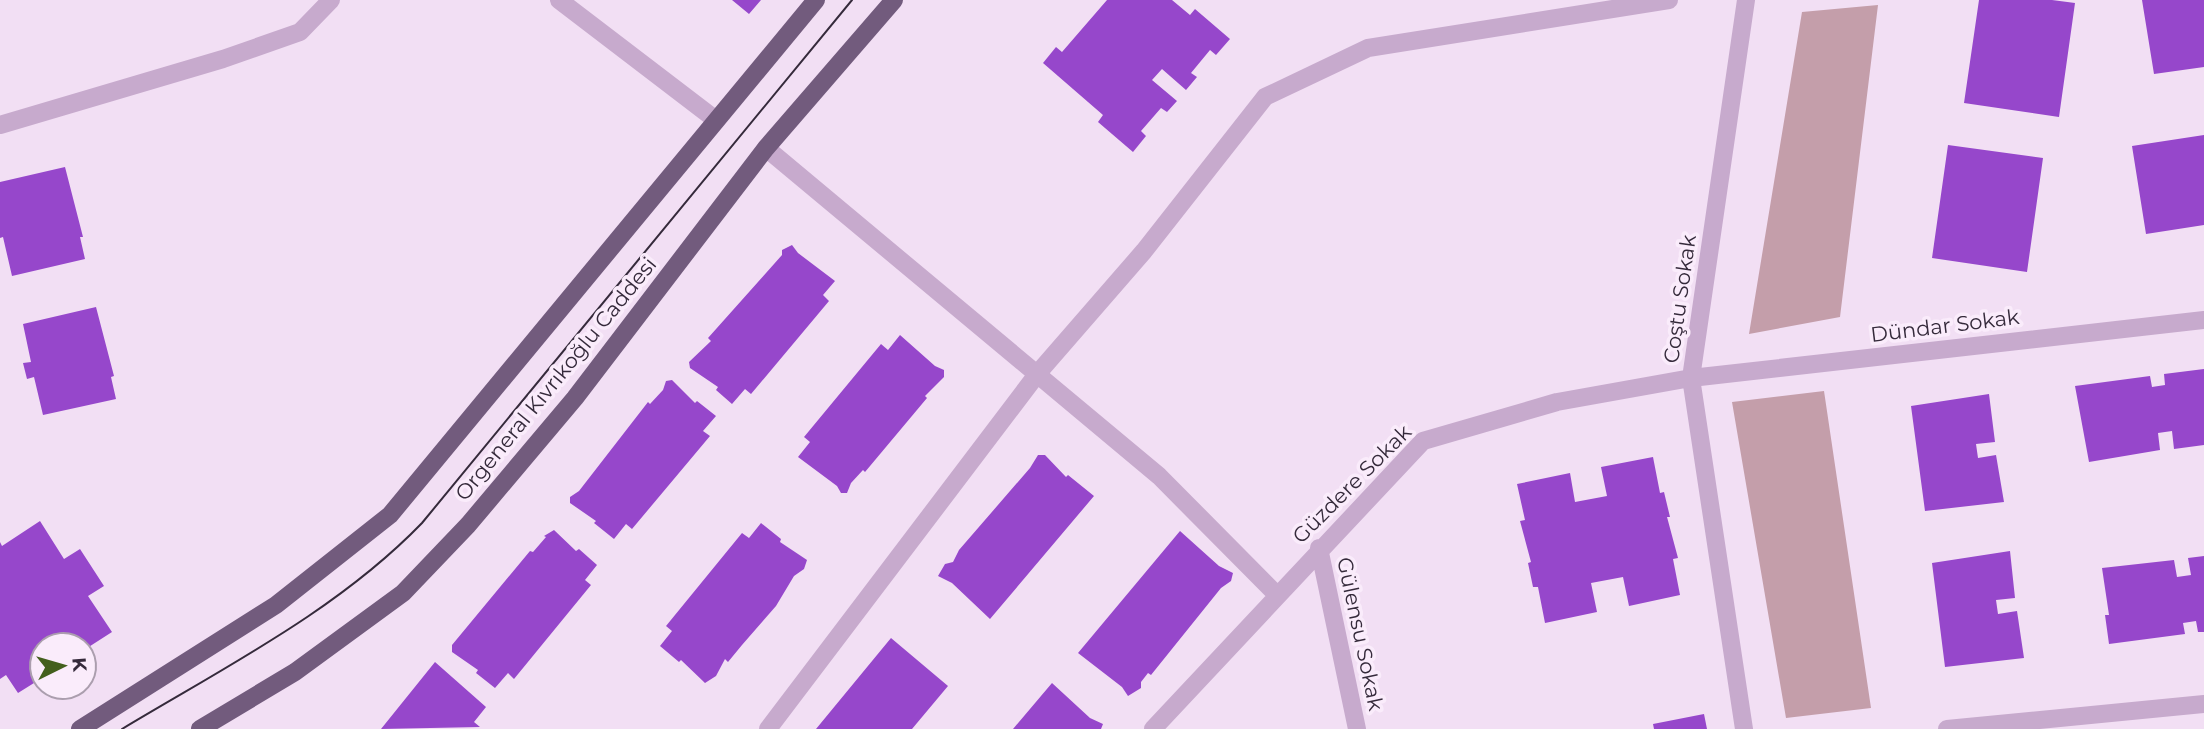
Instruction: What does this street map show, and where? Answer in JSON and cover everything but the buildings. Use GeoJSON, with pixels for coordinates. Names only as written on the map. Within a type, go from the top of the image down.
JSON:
{"type":"FeatureCollection","features":[{"type":"Feature","properties":{"kind":"main road"},"geometry":{"type":"LineString","coordinates":[[80,729],[275,605],[390,515],[816,0]]}},
{"type":"Feature","properties":{"kind":"main road","name":"Orgeneral Kıvrıkoğlu Caddesi"},"geometry":{"type":"LineString","coordinates":[[200,729],[295,673],[403,593],[468,525],[575,398],[765,148],[894,0]]}},
{"type":"Feature","properties":{"kind":"street"},"geometry":{"type":"LineString","coordinates":[[0,125],[223,59],[300,32],[331,0]]}},
{"type":"Feature","properties":{"kind":"street"},"geometry":{"type":"LineString","coordinates":[[559,0],[716,120]]}},
{"type":"Feature","properties":{"kind":"street"},"geometry":{"type":"LineString","coordinates":[[768,729],[1038,373],[1144,251],[1265,97],[1368,48],[1669,0]]}},
{"type":"Feature","properties":{"kind":"street","name":"Coştu Sokak"},"geometry":{"type":"LineString","coordinates":[[1744,729],[1692,378],[1746,0]]}},
{"type":"Feature","properties":{"kind":"street"},"geometry":{"type":"LineString","coordinates":[[765,148],[1159,476],[1276,594]]}},
{"type":"Feature","properties":{"kind":"street","name":"Dündar Sokak"},"geometry":{"type":"LineString","coordinates":[[1692,378],[2204,320]]}},
{"type":"Feature","properties":{"kind":"street","name":"Güzdere Sokak"},"geometry":{"type":"LineString","coordinates":[[1153,729],[1319,548],[1423,441],[1557,402],[1692,378]]}},
{"type":"Feature","properties":{"kind":"street","name":"Gülensu Sokak"},"geometry":{"type":"LineString","coordinates":[[1319,548],[1357,729]]}},
{"type":"Feature","properties":{"kind":"street"},"geometry":{"type":"LineString","coordinates":[[1947,729],[2204,704]]}},
{"type":"Feature","properties":{"kind":"shaded area"},"geometry":{"type":"Polygon","coordinates":[[[1878,5],[1840,317],[1749,334],[1802,12],[1878,5]]]}},
{"type":"Feature","properties":{"kind":"shaded area"},"geometry":{"type":"Polygon","coordinates":[[[1824,391],[1871,708],[1786,718],[1732,402],[1824,391]]]}},
{"type":"Feature","properties":{"kind":"tram line"},"geometry":{"type":"LineString","coordinates":[[122,729],[240,660],[317,610],[354,583],[422,523],[852,0]]}}]}
